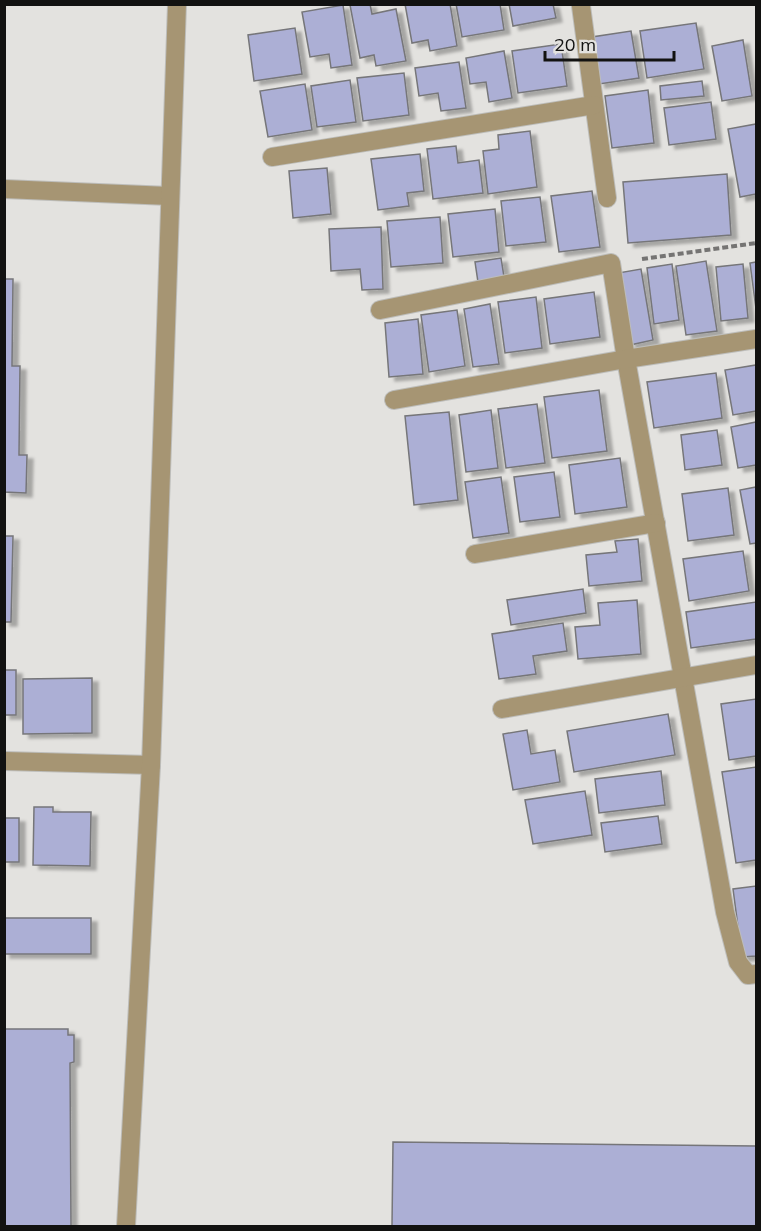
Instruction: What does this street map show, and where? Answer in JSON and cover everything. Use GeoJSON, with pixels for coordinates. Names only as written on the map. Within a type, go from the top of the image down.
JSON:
{"type":"FeatureCollection","features":[{"type":"Feature","properties":{"kind":"street"},"geometry":{"type":"LineString","coordinates":[[126,1227],[151,765],[177,4]]}},
{"type":"Feature","properties":{"kind":"street"},"geometry":{"type":"LineString","coordinates":[[584,5],[606,198]]}},
{"type":"Feature","properties":{"kind":"street"},"geometry":{"type":"LineString","coordinates":[[272,157],[594,105]]}},
{"type":"Feature","properties":{"kind":"street"},"geometry":{"type":"LineString","coordinates":[[4,189],[169,196]]}},
{"type":"Feature","properties":{"kind":"street"},"geometry":{"type":"LineString","coordinates":[[380,310],[611,263],[626,359],[725,912],[738,962],[748,975],[756,974]]}},
{"type":"Feature","properties":{"kind":"street"},"geometry":{"type":"LineString","coordinates":[[394,400],[626,359],[756,339]]}},
{"type":"Feature","properties":{"kind":"street"},"geometry":{"type":"LineString","coordinates":[[475,554],[656,523]]}},
{"type":"Feature","properties":{"kind":"street"},"geometry":{"type":"LineString","coordinates":[[502,709],[756,665]]}},
{"type":"Feature","properties":{"kind":"street"},"geometry":{"type":"LineString","coordinates":[[4,761],[151,765]]}},
{"type":"Feature","properties":{"kind":"path"},"geometry":{"type":"LineString","coordinates":[[611,263],[756,243]]}},
{"type":"Feature","properties":{"kind":"building"},"geometry":{"type":"Polygon","coordinates":[[[370,4],[372,14],[396,9],[406,61],[376,66],[374,55],[360,58],[350,5],[370,4]]]}},
{"type":"Feature","properties":{"kind":"building"},"geometry":{"type":"Polygon","coordinates":[[[405,4],[450,4],[457,46],[430,51],[428,40],[412,43],[405,4]]]}},
{"type":"Feature","properties":{"kind":"building"},"geometry":{"type":"Polygon","coordinates":[[[456,4],[500,4],[504,30],[462,37],[456,4]]]}},
{"type":"Feature","properties":{"kind":"building"},"geometry":{"type":"Polygon","coordinates":[[[509,4],[553,4],[556,18],[513,26],[509,4]]]}},
{"type":"Feature","properties":{"kind":"building"},"geometry":{"type":"Polygon","coordinates":[[[343,5],[352,65],[331,68],[329,54],[310,57],[302,12],[343,5]]]}},
{"type":"Feature","properties":{"kind":"building"},"geometry":{"type":"Polygon","coordinates":[[[696,23],[704,69],[647,78],[640,31],[696,23]]]}},
{"type":"Feature","properties":{"kind":"building"},"geometry":{"type":"Polygon","coordinates":[[[295,28],[302,74],[254,81],[248,35],[295,28]]]}},
{"type":"Feature","properties":{"kind":"building"},"geometry":{"type":"Polygon","coordinates":[[[631,31],[639,78],[599,84],[592,37],[631,31]]]}},
{"type":"Feature","properties":{"kind":"building"},"geometry":{"type":"Polygon","coordinates":[[[743,40],[752,96],[722,101],[712,46],[743,40]]]}},
{"type":"Feature","properties":{"kind":"building"},"geometry":{"type":"Polygon","coordinates":[[[561,44],[567,86],[518,93],[512,51],[561,44]]]}},
{"type":"Feature","properties":{"kind":"building"},"geometry":{"type":"Polygon","coordinates":[[[504,51],[512,98],[489,102],[486,82],[470,84],[466,58],[504,51]]]}},
{"type":"Feature","properties":{"kind":"building"},"geometry":{"type":"Polygon","coordinates":[[[459,62],[466,108],[441,111],[438,93],[419,96],[415,68],[459,62]]]}},
{"type":"Feature","properties":{"kind":"building"},"geometry":{"type":"Polygon","coordinates":[[[404,73],[409,115],[363,121],[357,78],[404,73]]]}},
{"type":"Feature","properties":{"kind":"building"},"geometry":{"type":"Polygon","coordinates":[[[350,80],[356,122],[317,127],[311,86],[350,80]]]}},
{"type":"Feature","properties":{"kind":"building"},"geometry":{"type":"Polygon","coordinates":[[[702,81],[704,96],[661,100],[660,86],[702,81]]]}},
{"type":"Feature","properties":{"kind":"building"},"geometry":{"type":"Polygon","coordinates":[[[305,84],[312,130],[268,137],[260,91],[305,84]]]}},
{"type":"Feature","properties":{"kind":"building"},"geometry":{"type":"Polygon","coordinates":[[[648,90],[654,143],[612,148],[605,96],[648,90]]]}},
{"type":"Feature","properties":{"kind":"building"},"geometry":{"type":"Polygon","coordinates":[[[711,102],[716,139],[669,145],[664,108],[711,102]]]}},
{"type":"Feature","properties":{"kind":"building"},"geometry":{"type":"Polygon","coordinates":[[[756,124],[756,194],[740,197],[728,129],[756,124]]]}},
{"type":"Feature","properties":{"kind":"building"},"geometry":{"type":"Polygon","coordinates":[[[530,131],[537,187],[488,194],[483,151],[499,149],[498,135],[530,131]]]}},
{"type":"Feature","properties":{"kind":"building"},"geometry":{"type":"Polygon","coordinates":[[[456,146],[458,163],[479,160],[483,193],[433,199],[427,149],[456,146]]]}},
{"type":"Feature","properties":{"kind":"building"},"geometry":{"type":"Polygon","coordinates":[[[420,154],[424,191],[407,193],[409,206],[378,210],[371,159],[420,154]]]}},
{"type":"Feature","properties":{"kind":"building"},"geometry":{"type":"Polygon","coordinates":[[[327,168],[331,214],[293,218],[289,171],[327,168]]]}},
{"type":"Feature","properties":{"kind":"building"},"geometry":{"type":"Polygon","coordinates":[[[727,174],[731,235],[628,243],[623,182],[727,174]]]}},
{"type":"Feature","properties":{"kind":"building"},"geometry":{"type":"Polygon","coordinates":[[[592,191],[600,247],[559,252],[551,196],[592,191]]]}},
{"type":"Feature","properties":{"kind":"building"},"geometry":{"type":"Polygon","coordinates":[[[540,197],[546,242],[506,246],[501,201],[540,197]]]}},
{"type":"Feature","properties":{"kind":"building"},"geometry":{"type":"Polygon","coordinates":[[[495,209],[499,252],[453,257],[448,214],[495,209]]]}},
{"type":"Feature","properties":{"kind":"building"},"geometry":{"type":"Polygon","coordinates":[[[440,217],[443,263],[391,267],[387,221],[440,217]]]}},
{"type":"Feature","properties":{"kind":"building"},"geometry":{"type":"Polygon","coordinates":[[[381,227],[383,289],[362,290],[360,269],[331,271],[329,229],[381,227]]]}},
{"type":"Feature","properties":{"kind":"building"},"geometry":{"type":"Polygon","coordinates":[[[501,258],[504,277],[478,282],[475,262],[501,258]]]}},
{"type":"Feature","properties":{"kind":"building"},"geometry":{"type":"Polygon","coordinates":[[[706,261],[717,331],[686,335],[676,266],[706,261]]]}},
{"type":"Feature","properties":{"kind":"building"},"geometry":{"type":"Polygon","coordinates":[[[756,262],[756,309],[750,263],[756,262]]]}},
{"type":"Feature","properties":{"kind":"building"},"geometry":{"type":"Polygon","coordinates":[[[672,264],[679,320],[654,324],[647,268],[672,264]]]}},
{"type":"Feature","properties":{"kind":"building"},"geometry":{"type":"Polygon","coordinates":[[[743,264],[748,318],[721,321],[716,267],[743,264]]]}},
{"type":"Feature","properties":{"kind":"building"},"geometry":{"type":"Polygon","coordinates":[[[641,269],[653,340],[630,345],[618,273],[641,269]]]}},
{"type":"Feature","properties":{"kind":"building"},"geometry":{"type":"Polygon","coordinates":[[[4,279],[13,279],[12,366],[20,366],[19,455],[27,455],[26,493],[4,492],[4,279]]]}},
{"type":"Feature","properties":{"kind":"building"},"geometry":{"type":"Polygon","coordinates":[[[594,292],[600,337],[550,344],[544,299],[594,292]]]}},
{"type":"Feature","properties":{"kind":"building"},"geometry":{"type":"Polygon","coordinates":[[[536,297],[542,348],[505,353],[498,302],[536,297]]]}},
{"type":"Feature","properties":{"kind":"building"},"geometry":{"type":"Polygon","coordinates":[[[490,304],[499,364],[473,367],[464,309],[490,304]]]}},
{"type":"Feature","properties":{"kind":"building"},"geometry":{"type":"Polygon","coordinates":[[[457,310],[465,366],[429,372],[421,315],[457,310]]]}},
{"type":"Feature","properties":{"kind":"building"},"geometry":{"type":"Polygon","coordinates":[[[418,319],[423,374],[389,377],[385,323],[418,319]]]}},
{"type":"Feature","properties":{"kind":"building"},"geometry":{"type":"Polygon","coordinates":[[[756,365],[756,411],[733,415],[725,370],[756,365]]]}},
{"type":"Feature","properties":{"kind":"building"},"geometry":{"type":"Polygon","coordinates":[[[716,373],[722,418],[654,428],[647,382],[716,373]]]}},
{"type":"Feature","properties":{"kind":"building"},"geometry":{"type":"Polygon","coordinates":[[[599,390],[607,451],[552,458],[544,397],[599,390]]]}},
{"type":"Feature","properties":{"kind":"building"},"geometry":{"type":"Polygon","coordinates":[[[537,404],[545,463],[506,468],[498,409],[537,404]]]}},
{"type":"Feature","properties":{"kind":"building"},"geometry":{"type":"Polygon","coordinates":[[[491,410],[498,468],[466,472],[459,415],[491,410]]]}},
{"type":"Feature","properties":{"kind":"building"},"geometry":{"type":"Polygon","coordinates":[[[449,412],[458,500],[414,505],[405,416],[449,412]]]}},
{"type":"Feature","properties":{"kind":"building"},"geometry":{"type":"Polygon","coordinates":[[[756,422],[756,465],[738,468],[731,427],[756,422]]]}},
{"type":"Feature","properties":{"kind":"building"},"geometry":{"type":"Polygon","coordinates":[[[717,430],[722,465],[685,470],[681,435],[717,430]]]}},
{"type":"Feature","properties":{"kind":"building"},"geometry":{"type":"Polygon","coordinates":[[[620,458],[627,507],[575,514],[569,465],[620,458]]]}},
{"type":"Feature","properties":{"kind":"building"},"geometry":{"type":"Polygon","coordinates":[[[554,472],[560,517],[520,522],[514,477],[554,472]]]}},
{"type":"Feature","properties":{"kind":"building"},"geometry":{"type":"Polygon","coordinates":[[[501,477],[509,533],[473,538],[465,482],[501,477]]]}},
{"type":"Feature","properties":{"kind":"building"},"geometry":{"type":"Polygon","coordinates":[[[756,487],[756,543],[750,544],[740,490],[756,487]]]}},
{"type":"Feature","properties":{"kind":"building"},"geometry":{"type":"Polygon","coordinates":[[[728,488],[734,535],[688,541],[682,494],[728,488]]]}},
{"type":"Feature","properties":{"kind":"building"},"geometry":{"type":"Polygon","coordinates":[[[4,536],[13,536],[11,622],[4,622],[4,536]]]}},
{"type":"Feature","properties":{"kind":"building"},"geometry":{"type":"Polygon","coordinates":[[[638,539],[642,581],[589,586],[586,555],[617,552],[615,541],[638,539]]]}},
{"type":"Feature","properties":{"kind":"building"},"geometry":{"type":"Polygon","coordinates":[[[743,551],[749,591],[689,601],[683,559],[743,551]]]}},
{"type":"Feature","properties":{"kind":"building"},"geometry":{"type":"Polygon","coordinates":[[[583,589],[586,613],[511,625],[507,600],[583,589]]]}},
{"type":"Feature","properties":{"kind":"building"},"geometry":{"type":"Polygon","coordinates":[[[637,600],[641,654],[578,659],[575,627],[600,625],[598,603],[637,600]]]}},
{"type":"Feature","properties":{"kind":"building"},"geometry":{"type":"Polygon","coordinates":[[[756,602],[756,639],[691,648],[686,612],[756,602]]]}},
{"type":"Feature","properties":{"kind":"building"},"geometry":{"type":"Polygon","coordinates":[[[563,623],[567,651],[533,656],[536,674],[499,679],[492,634],[563,623]]]}},
{"type":"Feature","properties":{"kind":"building"},"geometry":{"type":"Polygon","coordinates":[[[4,670],[16,670],[16,715],[4,715],[4,670]]]}},
{"type":"Feature","properties":{"kind":"building"},"geometry":{"type":"Polygon","coordinates":[[[92,678],[92,733],[23,734],[23,679],[92,678]]]}},
{"type":"Feature","properties":{"kind":"building"},"geometry":{"type":"Polygon","coordinates":[[[756,699],[756,756],[729,760],[721,704],[756,699]]]}},
{"type":"Feature","properties":{"kind":"building"},"geometry":{"type":"Polygon","coordinates":[[[668,714],[675,755],[574,772],[567,731],[668,714]]]}},
{"type":"Feature","properties":{"kind":"building"},"geometry":{"type":"Polygon","coordinates":[[[527,730],[531,754],[555,750],[560,782],[513,790],[503,734],[527,730]]]}},
{"type":"Feature","properties":{"kind":"building"},"geometry":{"type":"Polygon","coordinates":[[[756,767],[756,860],[736,863],[722,772],[756,767]]]}},
{"type":"Feature","properties":{"kind":"building"},"geometry":{"type":"Polygon","coordinates":[[[661,771],[665,805],[599,813],[595,779],[661,771]]]}},
{"type":"Feature","properties":{"kind":"building"},"geometry":{"type":"Polygon","coordinates":[[[585,791],[592,835],[533,844],[525,800],[585,791]]]}},
{"type":"Feature","properties":{"kind":"building"},"geometry":{"type":"Polygon","coordinates":[[[34,807],[53,807],[53,812],[91,812],[90,866],[33,865],[34,807]]]}},
{"type":"Feature","properties":{"kind":"building"},"geometry":{"type":"Polygon","coordinates":[[[658,816],[662,844],[605,852],[601,823],[658,816]]]}},
{"type":"Feature","properties":{"kind":"building"},"geometry":{"type":"Polygon","coordinates":[[[4,818],[19,818],[19,862],[4,862],[4,818]]]}},
{"type":"Feature","properties":{"kind":"building"},"geometry":{"type":"Polygon","coordinates":[[[756,886],[756,956],[742,957],[733,889],[756,886]]]}},
{"type":"Feature","properties":{"kind":"building"},"geometry":{"type":"Polygon","coordinates":[[[4,918],[91,918],[91,954],[4,954],[4,918]]]}},
{"type":"Feature","properties":{"kind":"building"},"geometry":{"type":"Polygon","coordinates":[[[4,1029],[68,1029],[68,1035],[74,1035],[74,1062],[70,1063],[71,1226],[4,1226],[4,1029]]]}},
{"type":"Feature","properties":{"kind":"building"},"geometry":{"type":"Polygon","coordinates":[[[393,1142],[756,1146],[756,1226],[392,1226],[393,1142]]]}}]}
